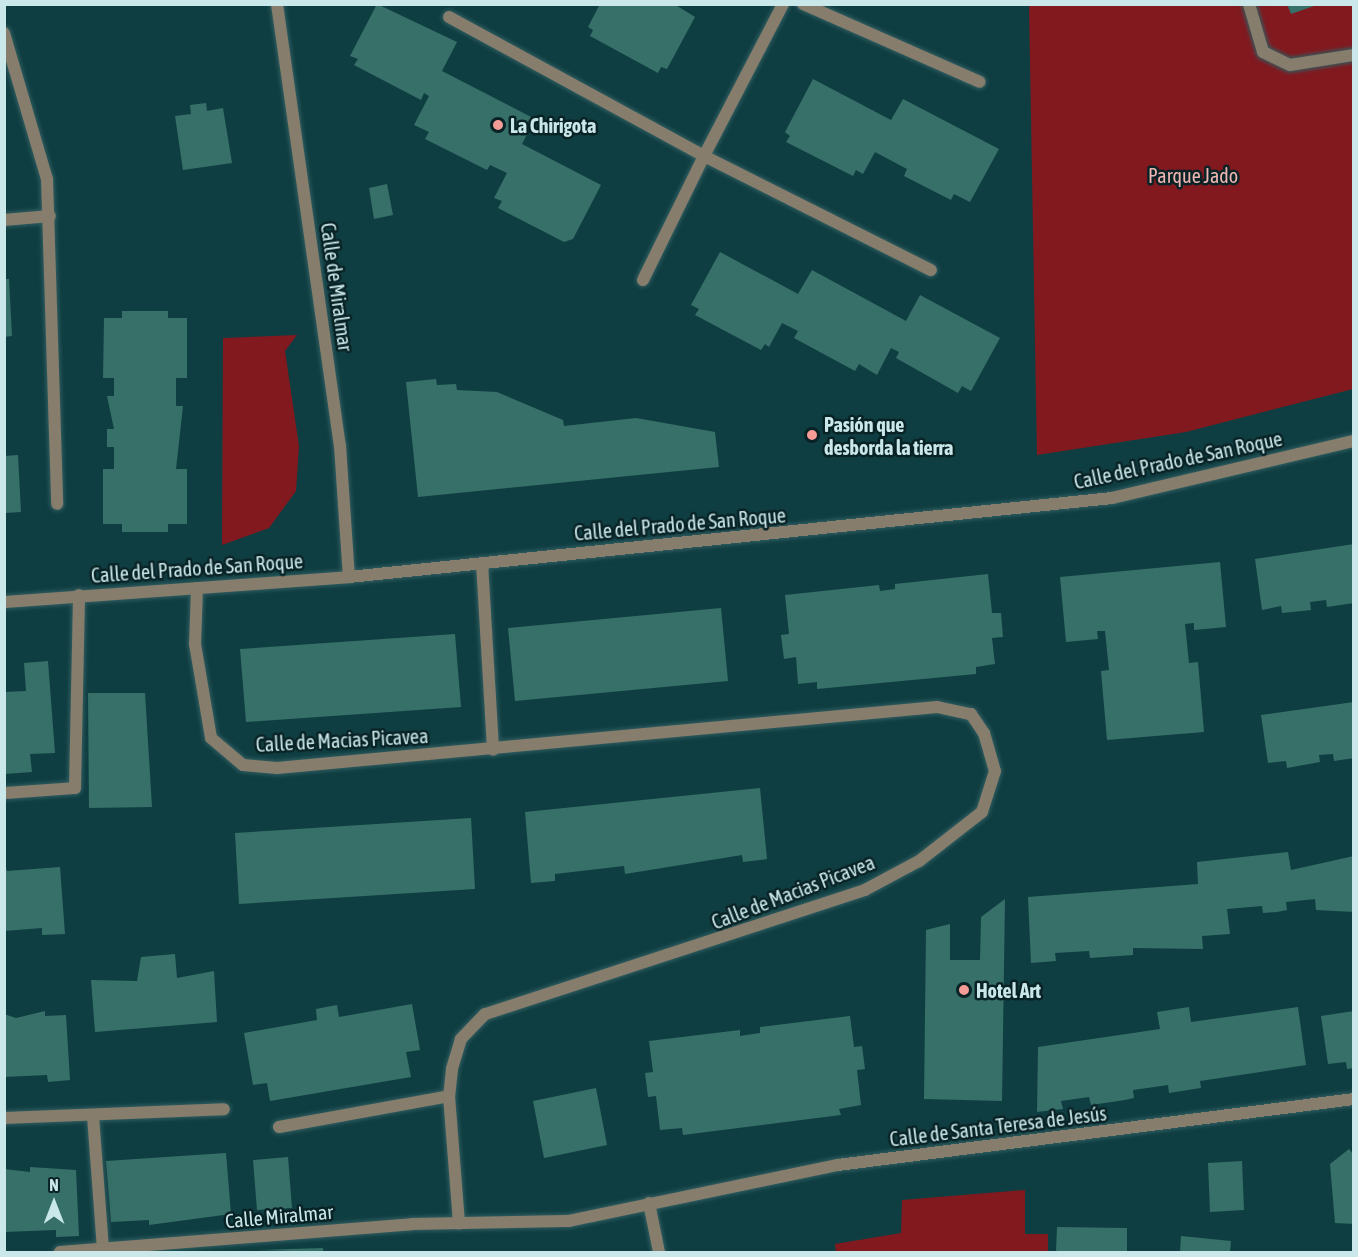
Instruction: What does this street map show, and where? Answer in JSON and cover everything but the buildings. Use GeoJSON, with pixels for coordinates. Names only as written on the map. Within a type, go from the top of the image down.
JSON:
{"type":"FeatureCollection","features":[{"type":"Feature","properties":{"kind":"street","name":"Calle de Miralmar"},"geometry":{"type":"LineString","coordinates":[[277,4],[340,446],[349,577]]}},
{"type":"Feature","properties":{"kind":"street"},"geometry":{"type":"LineString","coordinates":[[643,280],[783,4]]}},
{"type":"Feature","properties":{"kind":"street"},"geometry":{"type":"LineString","coordinates":[[802,4],[980,82]]}},
{"type":"Feature","properties":{"kind":"street"},"geometry":{"type":"LineString","coordinates":[[1249,4],[1263,52],[1290,65],[1353,55]]}},
{"type":"Feature","properties":{"kind":"street"},"geometry":{"type":"LineString","coordinates":[[449,16],[704,156],[931,270]]}},
{"type":"Feature","properties":{"kind":"street"},"geometry":{"type":"LineString","coordinates":[[4,33],[47,179],[50,216],[57,504]]}},
{"type":"Feature","properties":{"kind":"street"},"geometry":{"type":"LineString","coordinates":[[4,220],[50,216]]}},
{"type":"Feature","properties":{"kind":"street","name":"Calle del Prado de San Roque"},"geometry":{"type":"LineString","coordinates":[[4,602],[349,577],[1112,498],[1353,441]]}},
{"type":"Feature","properties":{"kind":"street"},"geometry":{"type":"LineString","coordinates":[[482,562],[493,750]]}},
{"type":"Feature","properties":{"kind":"street","name":"Calle de Macias Picavea"},"geometry":{"type":"LineString","coordinates":[[197,588],[195,644],[211,738],[243,765],[277,768],[956,707],[971,714],[984,732],[995,771],[982,812],[919,861],[865,890],[485,1014],[461,1039],[449,1096],[459,1224]]}},
{"type":"Feature","properties":{"kind":"street"},"geometry":{"type":"LineString","coordinates":[[4,793],[75,788],[79,595]]}},
{"type":"Feature","properties":{"kind":"street"},"geometry":{"type":"LineString","coordinates":[[279,1127],[449,1096]]}},
{"type":"Feature","properties":{"kind":"street","name":"Calle de Santa Teresa de Jesús"},"geometry":{"type":"LineString","coordinates":[[650,1203],[838,1165],[1353,1100]]}},
{"type":"Feature","properties":{"kind":"street"},"geometry":{"type":"LineString","coordinates":[[4,1119],[224,1108]]}},
{"type":"Feature","properties":{"kind":"street"},"geometry":{"type":"LineString","coordinates":[[93,1116],[103,1250]]}},
{"type":"Feature","properties":{"kind":"street"},"geometry":{"type":"LineString","coordinates":[[459,1224],[569,1221],[650,1203],[659,1252]]}},
{"type":"Feature","properties":{"kind":"street","name":"Calle Miralmar"},"geometry":{"type":"LineString","coordinates":[[60,1252],[459,1224]]}},
{"type":"Feature","properties":{"kind":"green space","name":"Parque Jado"},"geometry":{"type":"Polygon","coordinates":[[[1029,5],[1353,5],[1353,389],[1186,432],[1037,455],[1029,5]]]}},
{"type":"Feature","properties":{"kind":"green space"},"geometry":{"type":"Polygon","coordinates":[[[297,335],[285,351],[299,446],[296,491],[269,528],[222,545],[223,338],[297,335]]]}},
{"type":"Feature","properties":{"kind":"green space"},"geometry":{"type":"Polygon","coordinates":[[[1025,1190],[1025,1234],[1048,1234],[1048,1252],[836,1252],[835,1244],[901,1233],[902,1200],[1025,1190]]]}},
{"type":"Feature","properties":{"kind":"place","name":"La Chirigota"},"geometry":{"type":"Point","coordinates":[498,125]}},
{"type":"Feature","properties":{"kind":"place","name":"Pasión que desborda la tierra"},"geometry":{"type":"Point","coordinates":[812,435]}},
{"type":"Feature","properties":{"kind":"place","name":"Hotel Art"},"geometry":{"type":"Point","coordinates":[964,990]}}]}
